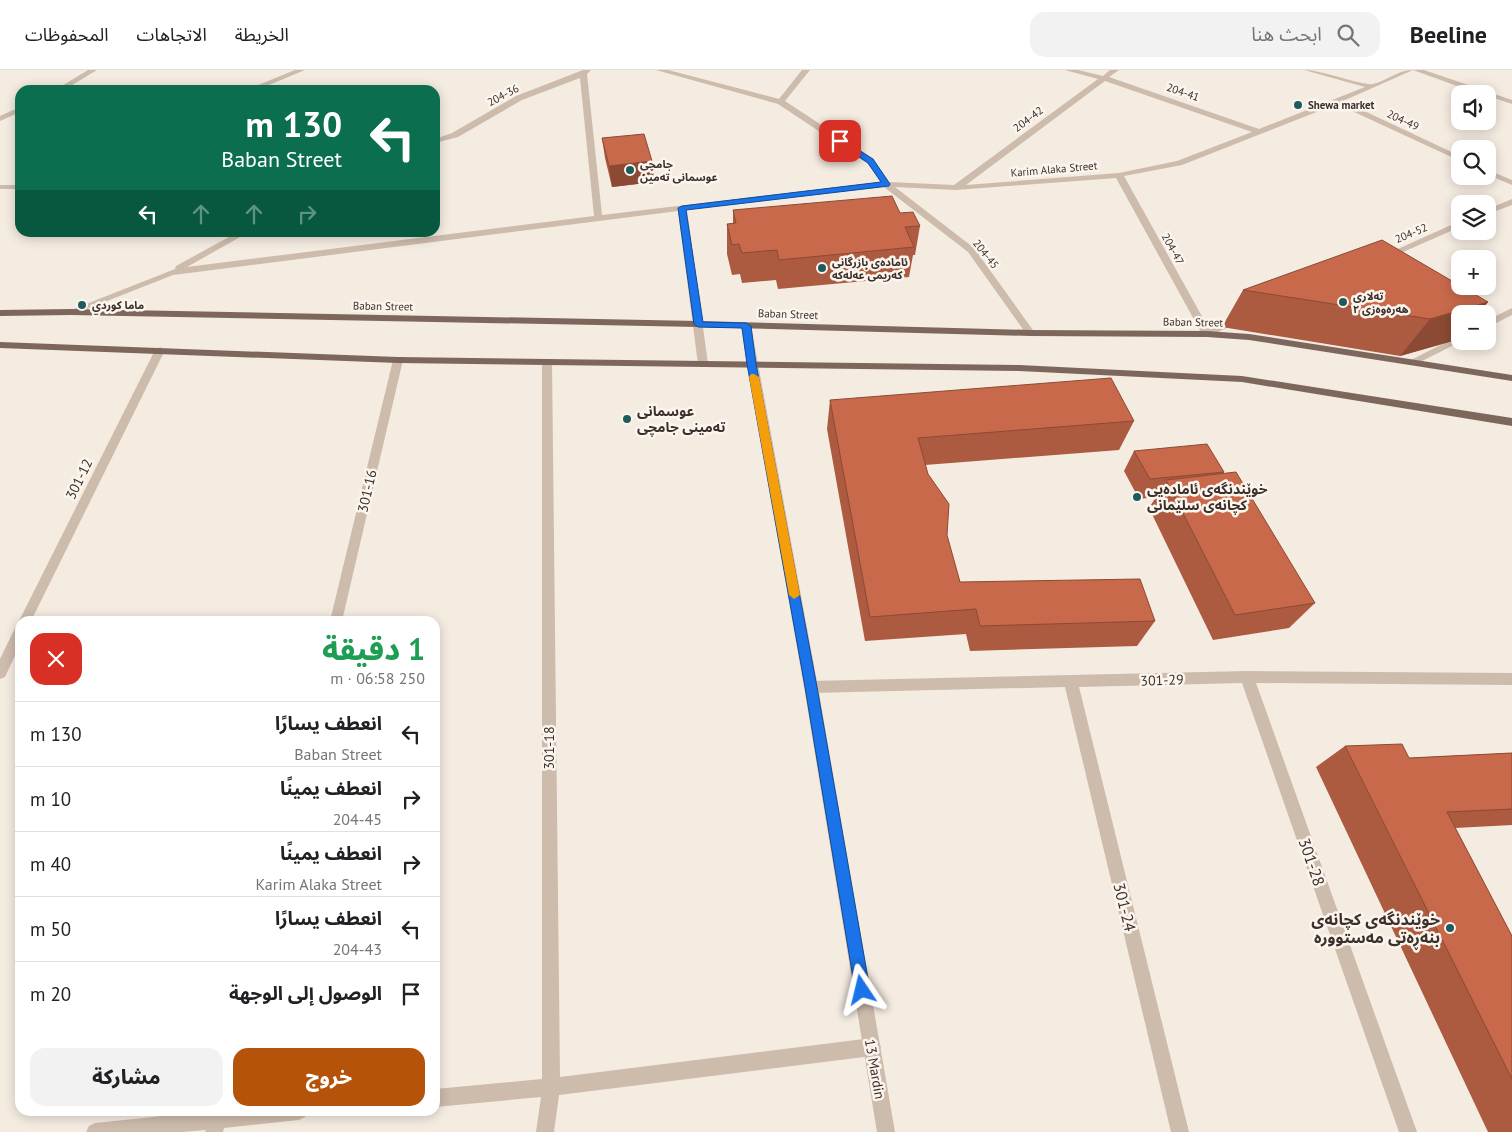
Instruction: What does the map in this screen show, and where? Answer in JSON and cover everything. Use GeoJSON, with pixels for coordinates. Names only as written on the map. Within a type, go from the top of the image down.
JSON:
{"type":"FeatureCollection","features":[{"type":"Feature","properties":{"kind":"main road","name":"Baban Street"},"geometry":{"type":"LineString","coordinates":[[0,313],[71,312],[698,324],[1030,333],[1207,334],[1248,337],[1512,378]]}},
{"type":"Feature","properties":{"kind":"main road"},"geometry":{"type":"LineString","coordinates":[[0,345],[398,360],[1019,368],[1242,380],[1512,422]]}},
{"type":"Feature","properties":{"kind":"street"},"geometry":{"type":"LineString","coordinates":[[68,85],[93,70]]}},
{"type":"Feature","properties":{"kind":"street"},"geometry":{"type":"LineString","coordinates":[[265,85],[300,70]]}},
{"type":"Feature","properties":{"kind":"street","name":"204-45"},"geometry":{"type":"LineString","coordinates":[[660,70],[781,102],[870,161],[886,184],[971,250],[1030,333]]}},
{"type":"Feature","properties":{"kind":"street"},"geometry":{"type":"LineString","coordinates":[[781,102],[806,70]]}},
{"type":"Feature","properties":{"kind":"street","name":"204-41"},"geometry":{"type":"LineString","coordinates":[[1069,70],[1104,78],[1260,132]]}},
{"type":"Feature","properties":{"kind":"street","name":"204-42"},"geometry":{"type":"LineString","coordinates":[[956,188],[1115,70]]}},
{"type":"Feature","properties":{"kind":"street"},"geometry":{"type":"LineString","coordinates":[[1308,70],[1372,88]]}},
{"type":"Feature","properties":{"kind":"street","name":"Karim Alaka Street"},"geometry":{"type":"LineString","coordinates":[[171,272],[886,184],[956,188],[1119,175],[1178,164],[1372,88],[1409,70]]}},
{"type":"Feature","properties":{"kind":"street"},"geometry":{"type":"LineString","coordinates":[[1416,70],[1460,85]]}},
{"type":"Feature","properties":{"kind":"street"},"geometry":{"type":"LineString","coordinates":[[585,72],[598,218]]}},
{"type":"Feature","properties":{"kind":"street","name":"204-36"},"geometry":{"type":"LineString","coordinates":[[440,140],[455,135],[519,98],[585,72]]}},
{"type":"Feature","properties":{"kind":"street"},"geometry":{"type":"LineString","coordinates":[[1496,97],[1512,102]]}},
{"type":"Feature","properties":{"kind":"street","name":"204-49"},"geometry":{"type":"LineString","coordinates":[[1336,101],[1451,155]]}},
{"type":"Feature","properties":{"kind":"street"},"geometry":{"type":"LineString","coordinates":[[0,119],[15,112]]}},
{"type":"Feature","properties":{"kind":"street","name":"204-47"},"geometry":{"type":"LineString","coordinates":[[1119,175],[1207,334]]}},
{"type":"Feature","properties":{"kind":"street"},"geometry":{"type":"LineString","coordinates":[[1496,176],[1512,183]]}},
{"type":"Feature","properties":{"kind":"street"},"geometry":{"type":"LineString","coordinates":[[0,187],[15,188]]}},
{"type":"Feature","properties":{"kind":"street"},"geometry":{"type":"LineString","coordinates":[[1496,209],[1512,202]]}},
{"type":"Feature","properties":{"kind":"street"},"geometry":{"type":"LineString","coordinates":[[682,208],[703,364]]}},
{"type":"Feature","properties":{"kind":"street","name":"204-52"},"geometry":{"type":"LineString","coordinates":[[1376,261],[1451,228]]}},
{"type":"Feature","properties":{"kind":"street"},"geometry":{"type":"LineString","coordinates":[[71,312],[171,272],[236,237]]}},
{"type":"Feature","properties":{"kind":"street"},"geometry":{"type":"LineString","coordinates":[[1496,320],[1512,311]]}},
{"type":"Feature","properties":{"kind":"street"},"geometry":{"type":"LineString","coordinates":[[1207,334],[1249,315]]}},
{"type":"Feature","properties":{"kind":"street","name":"13 Mardin"},"geometry":{"type":"LineString","coordinates":[[746,326],[811,687],[886,1132]]}},
{"type":"Feature","properties":{"kind":"street"},"geometry":{"type":"LineString","coordinates":[[1412,362],[1451,342]]}},
{"type":"Feature","properties":{"kind":"street","name":"301-12"},"geometry":{"type":"LineString","coordinates":[[27,616],[160,350]]}},
{"type":"Feature","properties":{"kind":"street","name":"301-16"},"geometry":{"type":"LineString","coordinates":[[337,616],[398,360]]}},
{"type":"Feature","properties":{"kind":"street","name":"301-18"},"geometry":{"type":"LineString","coordinates":[[545,1132],[551,1087],[547,363]]}},
{"type":"Feature","properties":{"kind":"street"},"geometry":{"type":"LineString","coordinates":[[0,673],[15,642]]}},
{"type":"Feature","properties":{"kind":"street","name":"301-29"},"geometry":{"type":"LineString","coordinates":[[811,687],[1070,683],[1246,677],[1512,679]]}},
{"type":"Feature","properties":{"kind":"street","name":"301-28"},"geometry":{"type":"LineString","coordinates":[[1246,677],[1408,1132]]}},
{"type":"Feature","properties":{"kind":"street","name":"301-24"},"geometry":{"type":"LineString","coordinates":[[1070,683],[1180,1132]]}},
{"type":"Feature","properties":{"kind":"street"},"geometry":{"type":"LineString","coordinates":[[440,1098],[551,1087],[872,1047]]}},
{"type":"Feature","properties":{"kind":"street"},"geometry":{"type":"LineString","coordinates":[[95,1132],[258,1116]]}},
{"type":"Feature","properties":{"kind":"building"},"geometry":{"type":"Polygon","coordinates":[[[644,134],[652,161],[609,166],[602,138],[644,134]]]}},
{"type":"Feature","properties":{"kind":"building"},"geometry":{"type":"Polygon","coordinates":[[[892,196],[900,213],[913,212],[920,226],[905,227],[914,247],[779,260],[777,250],[742,253],[739,244],[732,245],[727,224],[736,223],[733,210],[892,196]]]}},
{"type":"Feature","properties":{"kind":"building"},"geometry":{"type":"Polygon","coordinates":[[[1382,240],[1451,280],[1451,295],[1476,295],[1488,302],[1478,305],[1451,305],[1451,313],[1430,319],[1243,290],[1382,240]]]}},
{"type":"Feature","properties":{"kind":"building"},"geometry":{"type":"Polygon","coordinates":[[[1111,378],[1134,421],[918,438],[928,474],[949,504],[947,535],[960,582],[1140,579],[1155,621],[980,626],[976,609],[870,617],[830,400],[1111,378]]]}},
{"type":"Feature","properties":{"kind":"building"},"geometry":{"type":"Polygon","coordinates":[[[1207,444],[1224,472],[1150,479],[1134,451],[1207,444]]]}},
{"type":"Feature","properties":{"kind":"building"},"geometry":{"type":"Polygon","coordinates":[[[1236,472],[1315,603],[1235,615],[1166,480],[1236,472]]]}},
{"type":"Feature","properties":{"kind":"building"},"geometry":{"type":"Polygon","coordinates":[[[1402,744],[1409,758],[1512,753],[1512,809],[1447,812],[1512,936],[1512,1079],[1345,746],[1402,744]]]}},
{"type":"Feature","properties":{"kind":"slow traffic"},"geometry":{"type":"LineString","coordinates":[[754,377],[794,595]]}},
{"type":"Feature","properties":{"kind":"place","name":"Shewa market"},"geometry":{"type":"Point","coordinates":[1298,105]}},
{"type":"Feature","properties":{"kind":"place","name":"جامچی عوسمانی تەمین"},"geometry":{"type":"Point","coordinates":[630,170]}},
{"type":"Feature","properties":{"kind":"place","name":"ئامادەی بازرگانی کەریمی عەلەکە"},"geometry":{"type":"Point","coordinates":[822,268]}},
{"type":"Feature","properties":{"kind":"place","name":"تەلاری هەرەوەزی ٢"},"geometry":{"type":"Point","coordinates":[1343,302]}},
{"type":"Feature","properties":{"kind":"place","name":"ماما كوردي"},"geometry":{"type":"Point","coordinates":[82,305]}},
{"type":"Feature","properties":{"kind":"place","name":"عوسمانی تەمینی جامچی"},"geometry":{"type":"Point","coordinates":[627,419]}},
{"type":"Feature","properties":{"kind":"place","name":"خوێندنگەی ئامادەیی کچانەی سلێمانی"},"geometry":{"type":"Point","coordinates":[1137,497]}},
{"type":"Feature","properties":{"kind":"place","name":"خوێندنگەی کچانەی بنەڕەتی مەستوورە"},"geometry":{"type":"Point","coordinates":[1450,928]}},
{"type":"Feature","properties":{"kind":"route"},"geometry":{"type":"LineString","coordinates":[[840,141],[870,161],[886,184],[682,208],[698,324],[746,326],[811,687],[862,990]]}}]}
